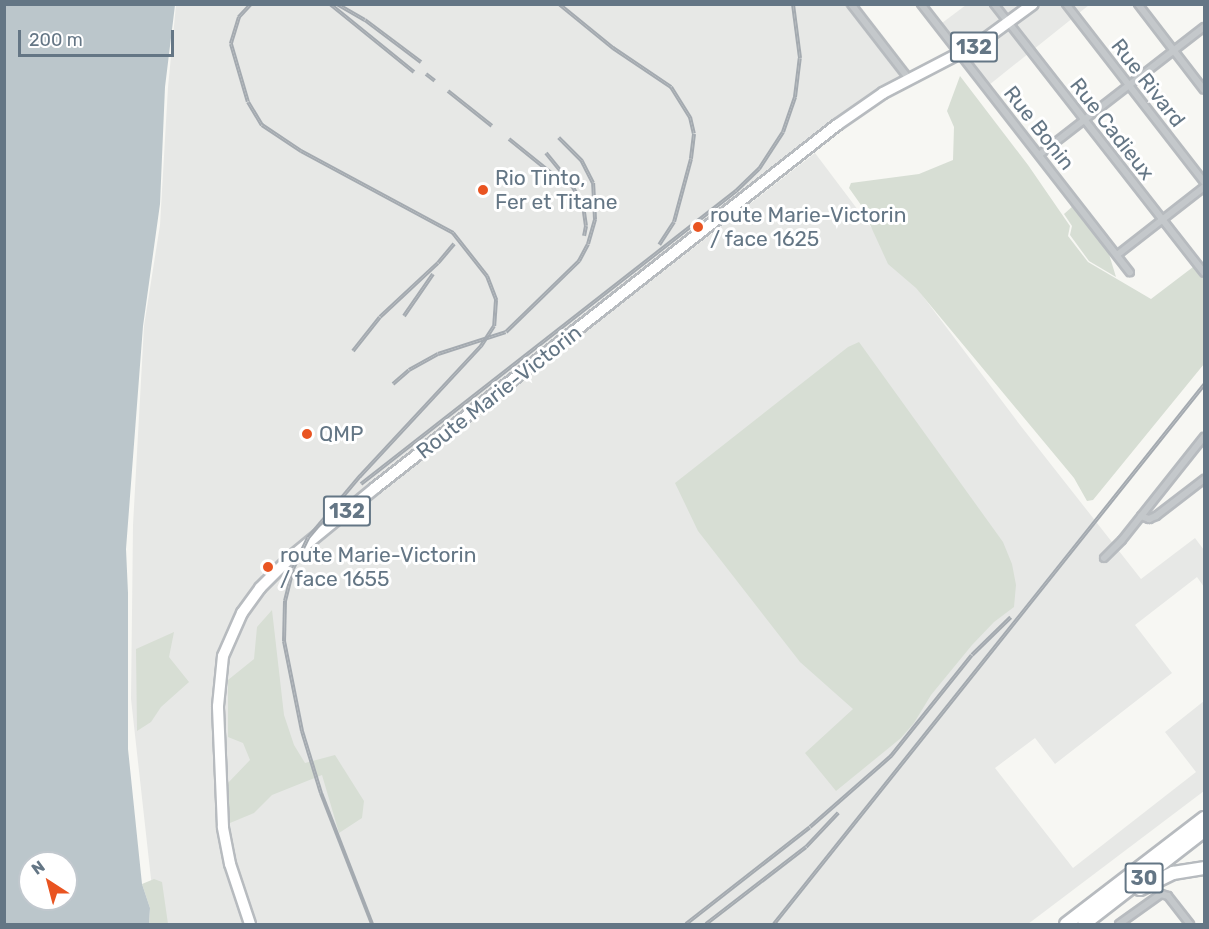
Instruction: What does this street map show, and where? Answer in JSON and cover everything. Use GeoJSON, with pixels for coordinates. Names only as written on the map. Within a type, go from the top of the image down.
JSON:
{"type":"FeatureCollection","features":[{"type":"Feature","properties":{"kind":"highway"},"geometry":{"type":"LineString","coordinates":[[1147,862],[1204,809]]}},
{"type":"Feature","properties":{"kind":"highway","name":"30"},"geometry":{"type":"LineString","coordinates":[[1066,924],[1204,818]]}},
{"type":"Feature","properties":{"kind":"highway","name":"30"},"geometry":{"type":"LineString","coordinates":[[1085,924],[1204,831]]}},
{"type":"Feature","properties":{"kind":"highway"},"geometry":{"type":"LineString","coordinates":[[1085,924],[1157,879],[1180,871],[1204,868]]}},
{"type":"Feature","properties":{"kind":"main road","name":"Route Marie-Victorin"},"geometry":{"type":"LineString","coordinates":[[250,924],[230,864],[221,816],[218,706],[223,656],[242,613],[260,588],[291,557],[375,488],[837,125],[883,93],[960,54],[1009,23],[1033,4]]}},
{"type":"Feature","properties":{"kind":"street"},"geometry":{"type":"LineString","coordinates":[[851,4],[909,79]]}},
{"type":"Feature","properties":{"kind":"street","name":"Rue Bonin"},"geometry":{"type":"LineString","coordinates":[[921,4],[1130,272]]}},
{"type":"Feature","properties":{"kind":"street","name":"Rue Cadieux"},"geometry":{"type":"LineString","coordinates":[[994,4],[1204,273]]}},
{"type":"Feature","properties":{"kind":"street","name":"Rue Rivard"},"geometry":{"type":"LineString","coordinates":[[1066,4],[1204,182]]}},
{"type":"Feature","properties":{"kind":"street"},"geometry":{"type":"LineString","coordinates":[[1138,4],[1204,90]]}},
{"type":"Feature","properties":{"kind":"street"},"geometry":{"type":"LineString","coordinates":[[1039,155],[1204,27]]}},
{"type":"Feature","properties":{"kind":"street"},"geometry":{"type":"LineString","coordinates":[[1117,255],[1204,187]]}},
{"type":"Feature","properties":{"kind":"street"},"geometry":{"type":"LineString","coordinates":[[1104,558],[1141,516],[1204,436]]}},
{"type":"Feature","properties":{"kind":"street"},"geometry":{"type":"LineString","coordinates":[[1141,516],[1149,519],[1156,516],[1204,479]]}},
{"type":"Feature","properties":{"kind":"street"},"geometry":{"type":"LineString","coordinates":[[1119,924],[1158,897],[1168,896],[1190,924]]}},
{"type":"Feature","properties":{"kind":"shaded area"},"geometry":{"type":"Polygon","coordinates":[[[5,4],[175,5],[165,87],[160,204],[143,326],[126,549],[128,749],[142,884],[150,908],[149,924],[5,924],[5,4]]]}},
{"type":"Feature","properties":{"kind":"shaded area"},"geometry":{"type":"Polygon","coordinates":[[[176,5],[848,5],[902,79],[872,95],[800,146],[322,522],[261,575],[272,582],[291,562],[815,153],[1020,425],[1141,579],[1195,538],[1204,550],[1204,587],[1197,577],[1135,625],[1172,673],[1055,764],[1035,738],[995,768],[1073,868],[1196,772],[1165,732],[1204,701],[1204,791],[1028,924],[156,924],[131,699],[133,525],[144,326],[160,225],[168,87],[176,5]]]}},
{"type":"Feature","properties":{"kind":"shaded area"},"geometry":{"type":"Polygon","coordinates":[[[966,5],[1089,5],[989,85],[942,23],[966,5]]]}},
{"type":"Feature","properties":{"kind":"shaded area"},"geometry":{"type":"Polygon","coordinates":[[[960,76],[1028,165],[1070,226],[1068,236],[1088,262],[1151,299],[1197,264],[1204,274],[1204,364],[1093,500],[1087,501],[1074,478],[916,288],[888,264],[861,205],[849,188],[851,183],[919,174],[953,160],[954,127],[947,111],[960,76]]]}},
{"type":"Feature","properties":{"kind":"shaded area"},"geometry":{"type":"Polygon","coordinates":[[[1073,206],[1109,254],[1116,277],[1089,261],[1070,235],[1072,226],[1064,214],[1073,206]]]}},
{"type":"Feature","properties":{"kind":"shaded area"},"geometry":{"type":"Polygon","coordinates":[[[859,342],[1003,542],[1012,564],[1016,585],[1014,607],[994,622],[972,645],[931,695],[914,723],[901,738],[836,791],[805,753],[853,709],[800,662],[698,531],[675,483],[848,347],[859,342]]]}},
{"type":"Feature","properties":{"kind":"shaded area"},"geometry":{"type":"Polygon","coordinates":[[[272,610],[284,715],[294,745],[305,763],[335,755],[364,801],[362,818],[339,833],[322,775],[272,795],[254,813],[230,823],[227,784],[250,760],[243,743],[228,737],[228,680],[254,659],[257,627],[272,610]]]}},
{"type":"Feature","properties":{"kind":"shaded area"},"geometry":{"type":"Polygon","coordinates":[[[174,632],[169,657],[189,682],[161,707],[151,722],[137,731],[136,649],[174,632]]]}},
{"type":"Feature","properties":{"kind":"shaded area"},"geometry":{"type":"Polygon","coordinates":[[[154,879],[162,882],[168,924],[149,924],[150,908],[142,884],[154,879]]]}},
{"type":"Feature","properties":{"kind":"railway"},"geometry":{"type":"LineString","coordinates":[[251,4],[239,17],[231,44],[248,102],[262,125],[301,151],[453,233],[487,276],[496,300],[494,326],[481,346],[360,476],[308,538],[293,569],[285,601],[284,641],[302,731],[321,793],[372,924]]}},
{"type":"Feature","properties":{"kind":"railway"},"geometry":{"type":"LineString","coordinates":[[330,4],[414,72]]}},
{"type":"Feature","properties":{"kind":"railway"},"geometry":{"type":"LineString","coordinates":[[337,4],[365,20],[421,62]]}},
{"type":"Feature","properties":{"kind":"railway"},"geometry":{"type":"LineString","coordinates":[[559,4],[613,48],[671,87],[690,117],[694,134],[691,159],[674,222],[659,245]]}},
{"type":"Feature","properties":{"kind":"railway"},"geometry":{"type":"LineString","coordinates":[[361,484],[736,191],[759,169],[783,132],[795,97],[800,58],[793,4]]}},
{"type":"Feature","properties":{"kind":"railway"},"geometry":{"type":"LineString","coordinates":[[426,74],[435,81]]}},
{"type":"Feature","properties":{"kind":"railway"},"geometry":{"type":"LineString","coordinates":[[448,91],[492,126]]}},
{"type":"Feature","properties":{"kind":"railway"},"geometry":{"type":"LineString","coordinates":[[393,384],[409,370],[438,354],[506,332],[579,261],[588,244],[595,219],[593,183],[582,161],[559,138]]}},
{"type":"Feature","properties":{"kind":"railway"},"geometry":{"type":"LineString","coordinates":[[509,139],[566,185]]}},
{"type":"Feature","properties":{"kind":"railway"},"geometry":{"type":"LineString","coordinates":[[546,153],[571,184],[583,205],[586,226],[584,236]]}},
{"type":"Feature","properties":{"kind":"railway"},"geometry":{"type":"LineString","coordinates":[[353,351],[380,317],[438,263],[454,244]]}},
{"type":"Feature","properties":{"kind":"railway"},"geometry":{"type":"LineString","coordinates":[[404,316],[433,274]]}},
{"type":"Feature","properties":{"kind":"railway"},"geometry":{"type":"LineString","coordinates":[[774,924],[1204,385]]}},
{"type":"Feature","properties":{"kind":"railway"},"geometry":{"type":"LineString","coordinates":[[686,924],[810,827],[891,756],[972,655],[1011,617]]}},
{"type":"Feature","properties":{"kind":"railway"},"geometry":{"type":"LineString","coordinates":[[706,924],[806,847],[838,813]]}},
{"type":"Feature","properties":{"kind":"place","name":"Rio Tinto, Fer et Titane"},"geometry":{"type":"Point","coordinates":[483,190]}},
{"type":"Feature","properties":{"kind":"place","name":"route Marie-Victorin / face 1625"},"geometry":{"type":"Point","coordinates":[698,227]}},
{"type":"Feature","properties":{"kind":"place","name":"QMP"},"geometry":{"type":"Point","coordinates":[307,434]}},
{"type":"Feature","properties":{"kind":"place","name":"route Marie-Victorin / face 1655"},"geometry":{"type":"Point","coordinates":[268,567]}}]}
